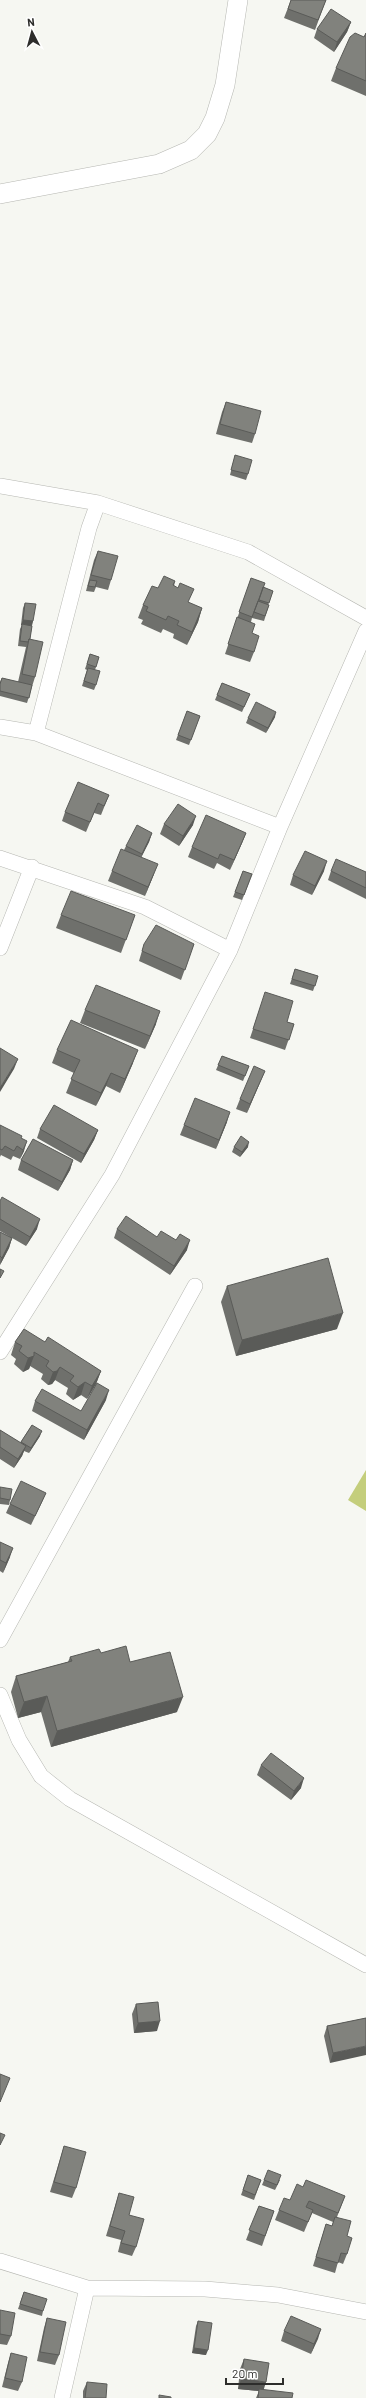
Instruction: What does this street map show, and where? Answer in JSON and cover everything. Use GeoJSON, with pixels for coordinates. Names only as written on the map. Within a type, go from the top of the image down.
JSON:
{"type":"FeatureCollection","features":[{"type":"Feature","properties":{"kind":"street"},"geometry":{"type":"LineString","coordinates":[[0,194],[159,164],[191,150],[207,134],[215,118],[225,85],[238,0]]}},
{"type":"Feature","properties":{"kind":"street"},"geometry":{"type":"LineString","coordinates":[[0,486],[98,503],[248,552],[366,618]]}},
{"type":"Feature","properties":{"kind":"street"},"geometry":{"type":"LineString","coordinates":[[36,732],[89,528],[98,503]]}},
{"type":"Feature","properties":{"kind":"street"},"geometry":{"type":"LineString","coordinates":[[0,1352],[112,1175],[230,950],[280,827],[366,631]]}},
{"type":"Feature","properties":{"kind":"street"},"geometry":{"type":"LineString","coordinates":[[0,727],[36,732],[280,827]]}},
{"type":"Feature","properties":{"kind":"street"},"geometry":{"type":"LineString","coordinates":[[0,858],[32,867],[145,907],[230,950]]}},
{"type":"Feature","properties":{"kind":"street"},"geometry":{"type":"LineString","coordinates":[[0,948],[32,867]]}},
{"type":"Feature","properties":{"kind":"street"},"geometry":{"type":"LineString","coordinates":[[0,1640],[196,1286]]}},
{"type":"Feature","properties":{"kind":"street"},"geometry":{"type":"LineString","coordinates":[[0,1695],[19,1740],[42,1776],[70,1799],[366,1965]]}},
{"type":"Feature","properties":{"kind":"street"},"geometry":{"type":"LineString","coordinates":[[0,2261],[87,2288],[205,2289],[278,2295],[366,2312]]}},
{"type":"Feature","properties":{"kind":"street"},"geometry":{"type":"LineString","coordinates":[[62,2398],[87,2288]]}},
{"type":"Feature","properties":{"kind":"green space"},"geometry":{"type":"Polygon","coordinates":[[[366,1470],[366,1511],[348,1500],[366,1470]]]}},
{"type":"Feature","properties":{"kind":"building"},"geometry":{"type":"Polygon","coordinates":[[[291,0],[326,0],[318,20],[288,9],[291,0]]]}},
{"type":"Feature","properties":{"kind":"building"},"geometry":{"type":"Polygon","coordinates":[[[331,9],[351,22],[337,42],[317,29],[331,9]]]}},
{"type":"Feature","properties":{"kind":"building"},"geometry":{"type":"Polygon","coordinates":[[[355,33],[364,37],[366,33],[366,81],[336,68],[350,37],[355,33]]]}},
{"type":"Feature","properties":{"kind":"building"},"geometry":{"type":"Polygon","coordinates":[[[226,402],[261,411],[255,434],[220,424],[226,402]]]}},
{"type":"Feature","properties":{"kind":"building"},"geometry":{"type":"Polygon","coordinates":[[[235,455],[252,460],[248,474],[231,470],[235,455]]]}},
{"type":"Feature","properties":{"kind":"building"},"geometry":{"type":"Polygon","coordinates":[[[98,551],[118,556],[111,580],[91,575],[98,551]]]}},
{"type":"Feature","properties":{"kind":"building"},"geometry":{"type":"Polygon","coordinates":[[[164,576],[175,581],[173,585],[178,588],[180,583],[194,589],[188,602],[202,608],[192,632],[177,625],[179,621],[168,616],[166,620],[146,611],[148,607],[143,605],[152,586],[158,588],[164,576]]]}},
{"type":"Feature","properties":{"kind":"building"},"geometry":{"type":"Polygon","coordinates":[[[251,578],[265,583],[252,617],[239,612],[251,578]]]}},
{"type":"Feature","properties":{"kind":"building"},"geometry":{"type":"Polygon","coordinates":[[[90,580],[97,581],[95,587],[88,586],[90,580]]]}},
{"type":"Feature","properties":{"kind":"building"},"geometry":{"type":"Polygon","coordinates":[[[263,587],[273,591],[269,603],[259,600],[263,587]]]}},
{"type":"Feature","properties":{"kind":"building"},"geometry":{"type":"Polygon","coordinates":[[[258,601],[269,605],[265,616],[254,612],[258,601]]]}},
{"type":"Feature","properties":{"kind":"building"},"geometry":{"type":"Polygon","coordinates":[[[25,603],[36,604],[33,621],[23,620],[25,603]]]}},
{"type":"Feature","properties":{"kind":"building"},"geometry":{"type":"Polygon","coordinates":[[[237,617],[255,624],[252,633],[259,636],[254,652],[228,644],[237,617]]]}},
{"type":"Feature","properties":{"kind":"building"},"geometry":{"type":"Polygon","coordinates":[[[22,624],[32,626],[30,639],[28,642],[20,641],[22,624]]]}},
{"type":"Feature","properties":{"kind":"building"},"geometry":{"type":"Polygon","coordinates":[[[29,639],[43,642],[35,677],[22,674],[29,639]]]}},
{"type":"Feature","properties":{"kind":"building"},"geometry":{"type":"Polygon","coordinates":[[[90,654],[99,657],[96,667],[87,664],[90,654]]]}},
{"type":"Feature","properties":{"kind":"building"},"geometry":{"type":"Polygon","coordinates":[[[88,668],[100,671],[96,685],[84,681],[88,668]]]}},
{"type":"Feature","properties":{"kind":"building"},"geometry":{"type":"Polygon","coordinates":[[[2,678],[32,685],[29,698],[0,691],[2,678]]]}},
{"type":"Feature","properties":{"kind":"building"},"geometry":{"type":"Polygon","coordinates":[[[222,683],[250,694],[244,707],[217,695],[222,683]]]}},
{"type":"Feature","properties":{"kind":"building"},"geometry":{"type":"Polygon","coordinates":[[[256,702],[276,712],[268,728],[248,718],[256,702]]]}},
{"type":"Feature","properties":{"kind":"building"},"geometry":{"type":"Polygon","coordinates":[[[187,711],[200,716],[191,740],[178,735],[187,711]]]}},
{"type":"Feature","properties":{"kind":"building"},"geometry":{"type":"Polygon","coordinates":[[[78,782],[109,795],[104,806],[98,803],[90,822],[65,812],[78,782]]]}},
{"type":"Feature","properties":{"kind":"building"},"geometry":{"type":"Polygon","coordinates":[[[178,804],[196,816],[183,836],[164,824],[178,804]]]}},
{"type":"Feature","properties":{"kind":"building"},"geometry":{"type":"Polygon","coordinates":[[[206,815],[246,833],[234,860],[220,854],[218,859],[192,847],[206,815]]]}},
{"type":"Feature","properties":{"kind":"building"},"geometry":{"type":"Polygon","coordinates":[[[137,825],[152,833],[142,854],[126,846],[137,825]]]}},
{"type":"Feature","properties":{"kind":"building"},"geometry":{"type":"Polygon","coordinates":[[[121,849],[158,864],[148,887],[112,871],[121,849]]]}},
{"type":"Feature","properties":{"kind":"building"},"geometry":{"type":"Polygon","coordinates":[[[305,851],[327,861],[315,886],[293,875],[305,851]]]}},
{"type":"Feature","properties":{"kind":"building"},"geometry":{"type":"Polygon","coordinates":[[[336,859],[366,872],[366,888],[331,871],[336,859]]]}},
{"type":"Feature","properties":{"kind":"building"},"geometry":{"type":"Polygon","coordinates":[[[243,871],[252,874],[244,895],[235,892],[243,871]]]}},
{"type":"Feature","properties":{"kind":"building"},"geometry":{"type":"Polygon","coordinates":[[[71,891],[135,915],[126,940],[61,915],[71,891]]]}},
{"type":"Feature","properties":{"kind":"building"},"geometry":{"type":"Polygon","coordinates":[[[156,925],[194,944],[185,970],[142,951],[144,944],[156,925]]]}},
{"type":"Feature","properties":{"kind":"building"},"geometry":{"type":"Polygon","coordinates":[[[295,969],[318,976],[315,986],[292,979],[295,969]]]}},
{"type":"Feature","properties":{"kind":"building"},"geometry":{"type":"Polygon","coordinates":[[[96,985],[160,1011],[150,1036],[85,1010],[96,985]]]}},
{"type":"Feature","properties":{"kind":"building"},"geometry":{"type":"Polygon","coordinates":[[[265,992],[293,1001],[287,1022],[294,1024],[289,1040],[253,1029],[265,992]]]}},
{"type":"Feature","properties":{"kind":"building"},"geometry":{"type":"Polygon","coordinates":[[[71,1020],[138,1050],[125,1079],[111,1073],[101,1093],[71,1079],[80,1060],[57,1050],[71,1020]]]}},
{"type":"Feature","properties":{"kind":"building"},"geometry":{"type":"Polygon","coordinates":[[[0,1048],[18,1059],[0,1088],[0,1048]]]}},
{"type":"Feature","properties":{"kind":"building"},"geometry":{"type":"Polygon","coordinates":[[[222,1056],[249,1066],[245,1076],[218,1065],[222,1056]]]}},
{"type":"Feature","properties":{"kind":"building"},"geometry":{"type":"Polygon","coordinates":[[[254,1066],[265,1071],[250,1104],[240,1099],[254,1066]]]}},
{"type":"Feature","properties":{"kind":"building"},"geometry":{"type":"Polygon","coordinates":[[[195,1098],[230,1112],[219,1140],[184,1125],[195,1098]]]}},
{"type":"Feature","properties":{"kind":"building"},"geometry":{"type":"Polygon","coordinates":[[[54,1105],[98,1130],[84,1154],[40,1129],[54,1105]]]}},
{"type":"Feature","properties":{"kind":"building"},"geometry":{"type":"Polygon","coordinates":[[[0,1125],[22,1136],[21,1138],[27,1141],[23,1150],[17,1146],[14,1151],[5,1146],[2,1150],[0,1149],[0,1125]]]}},
{"type":"Feature","properties":{"kind":"building"},"geometry":{"type":"Polygon","coordinates":[[[241,1136],[249,1142],[242,1152],[234,1147],[241,1136]]]}},
{"type":"Feature","properties":{"kind":"building"},"geometry":{"type":"Polygon","coordinates":[[[33,1139],[73,1160],[62,1182],[21,1160],[33,1139]]]}},
{"type":"Feature","properties":{"kind":"building"},"geometry":{"type":"Polygon","coordinates":[[[2,1197],[40,1219],[30,1237],[0,1219],[0,1201],[2,1197]]]}},
{"type":"Feature","properties":{"kind":"building"},"geometry":{"type":"Polygon","coordinates":[[[126,1216],[157,1237],[161,1231],[176,1240],[180,1234],[190,1240],[174,1266],[117,1229],[126,1216]]]}},
{"type":"Feature","properties":{"kind":"building"},"geometry":{"type":"Polygon","coordinates":[[[0,1232],[12,1238],[2,1258],[0,1256],[0,1232]]]}},
{"type":"Feature","properties":{"kind":"building"},"geometry":{"type":"Polygon","coordinates":[[[328,1258],[343,1313],[242,1340],[227,1286],[328,1258]]]}},
{"type":"Feature","properties":{"kind":"building"},"geometry":{"type":"Polygon","coordinates":[[[0,1269],[4,1271],[0,1278],[0,1269]]]}},
{"type":"Feature","properties":{"kind":"building"},"geometry":{"type":"Polygon","coordinates":[[[24,1329],[45,1342],[48,1337],[101,1371],[92,1386],[85,1382],[78,1387],[70,1381],[74,1376],[60,1367],[57,1371],[53,1372],[46,1366],[49,1361],[34,1352],[34,1356],[28,1358],[19,1351],[22,1346],[15,1342],[24,1329]]]}},
{"type":"Feature","properties":{"kind":"building"},"geometry":{"type":"Polygon","coordinates":[[[97,1383],[109,1390],[87,1430],[35,1401],[42,1389],[81,1411],[97,1383]]]}},
{"type":"Feature","properties":{"kind":"building"},"geometry":{"type":"Polygon","coordinates":[[[32,1425],[42,1431],[31,1448],[21,1442],[32,1425]]]}},
{"type":"Feature","properties":{"kind":"building"},"geometry":{"type":"Polygon","coordinates":[[[0,1430],[26,1446],[18,1459],[0,1447],[0,1430]]]}},
{"type":"Feature","properties":{"kind":"building"},"geometry":{"type":"Polygon","coordinates":[[[21,1481],[46,1493],[35,1516],[10,1504],[21,1481]]]}},
{"type":"Feature","properties":{"kind":"building"},"geometry":{"type":"Polygon","coordinates":[[[0,1487],[12,1489],[10,1500],[0,1498],[0,1487]]]}},
{"type":"Feature","properties":{"kind":"building"},"geometry":{"type":"Polygon","coordinates":[[[0,1542],[13,1548],[6,1563],[0,1560],[0,1542]]]}},
{"type":"Feature","properties":{"kind":"building"},"geometry":{"type":"Polygon","coordinates":[[[126,1646],[130,1662],[170,1652],[183,1697],[57,1731],[47,1696],[24,1702],[16,1676],[72,1661],[70,1657],[99,1649],[101,1653],[126,1646]]]}},
{"type":"Feature","properties":{"kind":"building"},"geometry":{"type":"Polygon","coordinates":[[[271,1753],[304,1778],[294,1791],[261,1765],[271,1753]]]}},
{"type":"Feature","properties":{"kind":"building"},"geometry":{"type":"Polygon","coordinates":[[[158,2002],[160,2021],[138,2023],[136,2004],[158,2002]]]}},
{"type":"Feature","properties":{"kind":"building"},"geometry":{"type":"Polygon","coordinates":[[[366,2018],[366,2046],[333,2053],[327,2026],[366,2018]]]}},
{"type":"Feature","properties":{"kind":"building"},"geometry":{"type":"Polygon","coordinates":[[[0,2074],[10,2078],[0,2102],[0,2074]]]}},
{"type":"Feature","properties":{"kind":"building"},"geometry":{"type":"Polygon","coordinates":[[[0,2133],[5,2135],[0,2145],[0,2133]]]}},
{"type":"Feature","properties":{"kind":"building"},"geometry":{"type":"Polygon","coordinates":[[[64,2146],[86,2152],[76,2188],[54,2182],[64,2146]]]}},
{"type":"Feature","properties":{"kind":"building"},"geometry":{"type":"Polygon","coordinates":[[[268,2170],[281,2175],[277,2185],[264,2180],[268,2170]]]}},
{"type":"Feature","properties":{"kind":"building"},"geometry":{"type":"Polygon","coordinates":[[[248,2175],[261,2180],[255,2195],[243,2190],[248,2175]]]}},
{"type":"Feature","properties":{"kind":"building"},"geometry":{"type":"Polygon","coordinates":[[[306,2180],[345,2196],[338,2213],[309,2201],[306,2207],[313,2210],[308,2222],[279,2210],[284,2198],[290,2200],[297,2184],[303,2187],[306,2180]]]}},
{"type":"Feature","properties":{"kind":"building"},"geometry":{"type":"Polygon","coordinates":[[[119,2193],[134,2197],[129,2215],[144,2219],[136,2247],[121,2243],[125,2231],[110,2226],[119,2193]]]}},
{"type":"Feature","properties":{"kind":"building"},"geometry":{"type":"Polygon","coordinates":[[[259,2206],[274,2211],[265,2236],[249,2230],[259,2206]]]}},
{"type":"Feature","properties":{"kind":"building"},"geometry":{"type":"Polygon","coordinates":[[[335,2217],[351,2221],[347,2236],[352,2238],[347,2254],[341,2253],[338,2263],[316,2257],[326,2224],[332,2226],[335,2217]]]}},
{"type":"Feature","properties":{"kind":"building"},"geometry":{"type":"Polygon","coordinates":[[[24,2292],[47,2299],[43,2311],[20,2304],[24,2292]]]}},
{"type":"Feature","properties":{"kind":"building"},"geometry":{"type":"Polygon","coordinates":[[[0,2310],[15,2313],[11,2336],[0,2334],[0,2310]]]}},
{"type":"Feature","properties":{"kind":"building"},"geometry":{"type":"Polygon","coordinates":[[[291,2316],[321,2329],[314,2344],[284,2331],[291,2316]]]}},
{"type":"Feature","properties":{"kind":"building"},"geometry":{"type":"Polygon","coordinates":[[[47,2318],[66,2322],[59,2355],[40,2352],[47,2318]]]}},
{"type":"Feature","properties":{"kind":"building"},"geometry":{"type":"Polygon","coordinates":[[[198,2321],[212,2323],[208,2350],[194,2348],[198,2321]]]}},
{"type":"Feature","properties":{"kind":"building"},"geometry":{"type":"Polygon","coordinates":[[[11,2353],[27,2357],[22,2382],[5,2378],[11,2353]]]}},
{"type":"Feature","properties":{"kind":"building"},"geometry":{"type":"Polygon","coordinates":[[[244,2359],[269,2363],[266,2382],[241,2379],[244,2359]]]}},
{"type":"Feature","properties":{"kind":"building"},"geometry":{"type":"Polygon","coordinates":[[[87,2382],[107,2384],[106,2398],[85,2398],[87,2382]]]}},
{"type":"Feature","properties":{"kind":"building"},"geometry":{"type":"Polygon","coordinates":[[[259,2389],[293,2393],[292,2398],[258,2398],[259,2389]]]}},
{"type":"Feature","properties":{"kind":"building"},"geometry":{"type":"Polygon","coordinates":[[[159,2395],[171,2397],[171,2398],[159,2398],[159,2395]]]}}]}
